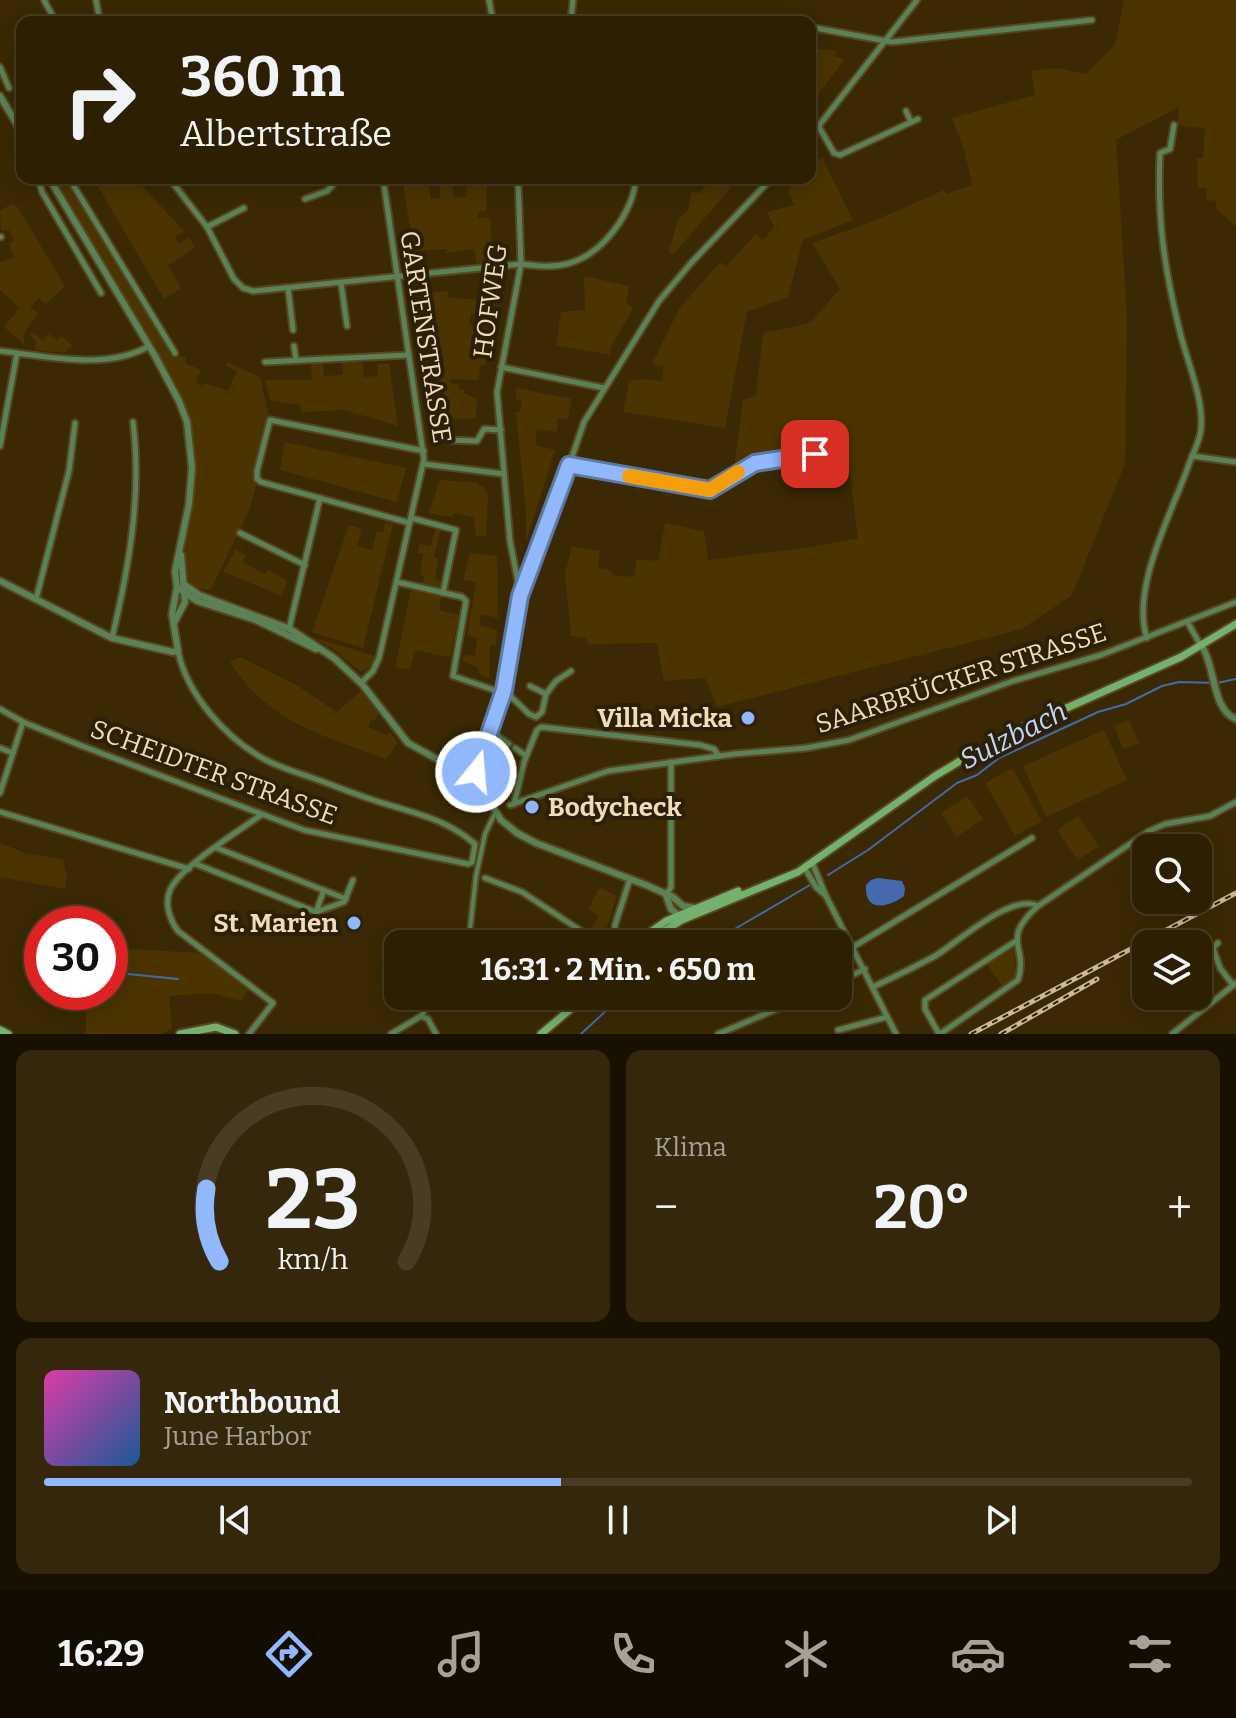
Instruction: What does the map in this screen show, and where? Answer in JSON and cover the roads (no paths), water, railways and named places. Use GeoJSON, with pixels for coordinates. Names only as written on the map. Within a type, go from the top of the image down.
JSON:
{"type":"FeatureCollection","features":[{"type":"Feature","properties":{"kind":"main road"},"geometry":{"type":"LineString","coordinates":[[683,917],[697,908],[812,862],[935,776],[995,740],[1202,646],[1236,624]]}},
{"type":"Feature","properties":{"kind":"main road"},"geometry":{"type":"LineString","coordinates":[[658,930],[683,917],[798,872],[800,867]]}},
{"type":"Feature","properties":{"kind":"main road"},"geometry":{"type":"LineString","coordinates":[[661,930],[669,924]]}},
{"type":"Feature","properties":{"kind":"main road"},"geometry":{"type":"LineString","coordinates":[[541,1034],[569,1010]]}},
{"type":"Feature","properties":{"kind":"main road"},"geometry":{"type":"LineString","coordinates":[[180,1034],[225,1029],[235,1034]]}},
{"type":"Feature","properties":{"kind":"main road"},"geometry":{"type":"LineString","coordinates":[[0,1030],[8,1034]]}},
{"type":"Feature","properties":{"kind":"street"},"geometry":{"type":"LineString","coordinates":[[816,130],[917,0]]}},
{"type":"Feature","properties":{"kind":"street"},"geometry":{"type":"LineString","coordinates":[[816,28],[886,42],[1092,20]]}},
{"type":"Feature","properties":{"kind":"street"},"geometry":{"type":"LineString","coordinates":[[0,67],[9,88]]}},
{"type":"Feature","properties":{"kind":"street"},"geometry":{"type":"LineString","coordinates":[[0,96],[16,123]]}},
{"type":"Feature","properties":{"kind":"street"},"geometry":{"type":"LineString","coordinates":[[906,111],[911,122]]}},
{"type":"Feature","properties":{"kind":"street"},"geometry":{"type":"LineString","coordinates":[[819,127],[834,153],[840,155],[918,119]]}},
{"type":"Feature","properties":{"kind":"street"},"geometry":{"type":"LineString","coordinates":[[1147,638],[1142,618],[1148,581],[1165,522],[1201,428],[1161,242],[1158,197],[1160,153],[1170,149],[1174,125]]}},
{"type":"Feature","properties":{"kind":"street"},"geometry":{"type":"LineString","coordinates":[[41,184],[42,192],[101,293]]}},
{"type":"Feature","properties":{"kind":"street"},"geometry":{"type":"LineString","coordinates":[[53,184],[179,401],[191,440],[191,491],[175,571],[185,598],[177,614],[175,633]]}},
{"type":"Feature","properties":{"kind":"street"},"geometry":{"type":"LineString","coordinates":[[73,184],[175,353]]}},
{"type":"Feature","properties":{"kind":"street"},"geometry":{"type":"LineString","coordinates":[[174,184],[207,227],[233,278],[243,288],[257,291],[521,264],[561,265],[583,258],[615,229],[631,202],[635,184]]}},
{"type":"Feature","properties":{"kind":"street"},"geometry":{"type":"LineString","coordinates":[[305,199],[327,191],[333,184]]}},
{"type":"Feature","properties":{"kind":"street","name":"GARTENSTRASSE"},"geometry":{"type":"LineString","coordinates":[[361,683],[378,662],[424,464],[384,184]]}},
{"type":"Feature","properties":{"kind":"street","name":"HOFWEG"},"geometry":{"type":"LineString","coordinates":[[518,184],[521,264],[497,392],[510,541],[520,596]]}},
{"type":"Feature","properties":{"kind":"street"},"geometry":{"type":"LineString","coordinates":[[476,780],[477,766],[504,692],[520,596],[584,422],[659,301],[766,184]]}},
{"type":"Feature","properties":{"kind":"street"},"geometry":{"type":"LineString","coordinates":[[207,227],[244,208]]}},
{"type":"Feature","properties":{"kind":"street"},"geometry":{"type":"LineString","coordinates":[[341,283],[347,326]]}},
{"type":"Feature","properties":{"kind":"street"},"geometry":{"type":"LineString","coordinates":[[288,288],[293,330]]}},
{"type":"Feature","properties":{"kind":"street"},"geometry":{"type":"LineString","coordinates":[[1171,330],[1179,328]]}},
{"type":"Feature","properties":{"kind":"street"},"geometry":{"type":"LineString","coordinates":[[0,351],[107,359],[149,346]]}},
{"type":"Feature","properties":{"kind":"street"},"geometry":{"type":"LineString","coordinates":[[294,346],[296,360]]}},
{"type":"Feature","properties":{"kind":"street"},"geometry":{"type":"LineString","coordinates":[[0,446],[17,353]]}},
{"type":"Feature","properties":{"kind":"street"},"geometry":{"type":"LineString","coordinates":[[265,362],[409,355]]}},
{"type":"Feature","properties":{"kind":"street"},"geometry":{"type":"LineString","coordinates":[[501,367],[604,388]]}},
{"type":"Feature","properties":{"kind":"street"},"geometry":{"type":"LineString","coordinates":[[424,451],[270,420],[257,479],[320,498],[456,530],[443,593]]}},
{"type":"Feature","properties":{"kind":"street"},"geometry":{"type":"LineString","coordinates":[[112,638],[135,513],[133,422]]}},
{"type":"Feature","properties":{"kind":"street"},"geometry":{"type":"LineString","coordinates":[[36,600],[69,471],[75,423]]}},
{"type":"Feature","properties":{"kind":"street"},"geometry":{"type":"LineString","coordinates":[[448,440],[477,441],[484,429],[501,430]]}},
{"type":"Feature","properties":{"kind":"street"},"geometry":{"type":"LineString","coordinates":[[569,465],[710,490],[755,463],[815,454]]}},
{"type":"Feature","properties":{"kind":"street"},"geometry":{"type":"LineString","coordinates":[[1192,456],[1236,462]]}},
{"type":"Feature","properties":{"kind":"street"},"geometry":{"type":"LineString","coordinates":[[424,464],[504,474]]}},
{"type":"Feature","properties":{"kind":"street"},"geometry":{"type":"LineString","coordinates":[[288,632],[320,498]]}},
{"type":"Feature","properties":{"kind":"street"},"geometry":{"type":"LineString","coordinates":[[240,533],[305,565]]}},
{"type":"Feature","properties":{"kind":"street"},"geometry":{"type":"LineString","coordinates":[[0,581],[112,638],[169,652],[178,651],[172,614],[181,586]]}},
{"type":"Feature","properties":{"kind":"street"},"geometry":{"type":"LineString","coordinates":[[397,582],[462,597],[466,601],[453,676],[504,692],[536,717]]}},
{"type":"Feature","properties":{"kind":"street"},"geometry":{"type":"LineString","coordinates":[[181,586],[198,598],[288,632],[334,658],[361,683],[408,743],[476,780],[501,820],[517,833],[630,879],[689,908],[697,908]]}},
{"type":"Feature","properties":{"kind":"street"},"geometry":{"type":"LineString","coordinates":[[177,598],[198,598]]}},
{"type":"Feature","properties":{"kind":"street","name":"SAARBRÜCKER STRASSE"},"geometry":{"type":"LineString","coordinates":[[526,756],[512,805],[594,774],[849,740],[1013,681],[1078,663],[1236,602]]}},
{"type":"Feature","properties":{"kind":"street"},"geometry":{"type":"LineString","coordinates":[[1187,623],[1210,660],[1219,704],[1223,711],[1236,719]]}},
{"type":"Feature","properties":{"kind":"street","name":"SCHEIDTER STRASSE"},"geometry":{"type":"LineString","coordinates":[[0,709],[23,722],[261,815],[335,838],[466,864],[472,862],[475,844],[449,825],[266,760],[231,736],[195,691],[178,651]]}},
{"type":"Feature","properties":{"kind":"street"},"geometry":{"type":"LineString","coordinates":[[536,717],[542,712],[546,694],[556,681],[571,671]]}},
{"type":"Feature","properties":{"kind":"street"},"geometry":{"type":"LineString","coordinates":[[530,686],[546,694]]}},
{"type":"Feature","properties":{"kind":"street"},"geometry":{"type":"LineString","coordinates":[[489,730],[526,756],[539,727],[536,717]]}},
{"type":"Feature","properties":{"kind":"street"},"geometry":{"type":"LineString","coordinates":[[0,793],[23,722]]}},
{"type":"Feature","properties":{"kind":"street"},"geometry":{"type":"LineString","coordinates":[[539,727],[700,745],[714,749],[719,756]]}},
{"type":"Feature","properties":{"kind":"street"},"geometry":{"type":"LineString","coordinates":[[0,748],[13,753]]}},
{"type":"Feature","properties":{"kind":"street"},"geometry":{"type":"LineString","coordinates":[[666,895],[671,887],[671,762]]}},
{"type":"Feature","properties":{"kind":"street"},"geometry":{"type":"LineString","coordinates":[[1016,941],[925,1000],[925,1009],[940,1034],[1018,980],[1020,971],[1016,941],[1020,925],[1038,906],[1143,834],[1165,824],[1210,816],[1236,802]]}},
{"type":"Feature","properties":{"kind":"street"},"geometry":{"type":"LineString","coordinates":[[0,812],[189,869]]}},
{"type":"Feature","properties":{"kind":"street"},"geometry":{"type":"LineString","coordinates":[[249,1034],[273,1003],[186,938],[171,920],[168,893],[175,881],[189,869],[261,815]]}},
{"type":"Feature","properties":{"kind":"street"},"geometry":{"type":"LineString","coordinates":[[470,930],[476,876],[487,826],[494,815]]}},
{"type":"Feature","properties":{"kind":"street"},"geometry":{"type":"LineString","coordinates":[[853,947],[1032,838]]}},
{"type":"Feature","properties":{"kind":"street"},"geometry":{"type":"LineString","coordinates":[[216,847],[346,899]]}},
{"type":"Feature","properties":{"kind":"street"},"geometry":{"type":"LineString","coordinates":[[812,862],[896,1034]]}},
{"type":"Feature","properties":{"kind":"street"},"geometry":{"type":"LineString","coordinates":[[196,864],[316,912],[341,904],[353,880]]}},
{"type":"Feature","properties":{"kind":"street"},"geometry":{"type":"LineString","coordinates":[[800,867],[825,894]]}},
{"type":"Feature","properties":{"kind":"street"},"geometry":{"type":"LineString","coordinates":[[476,876],[522,892],[580,930]]}},
{"type":"Feature","properties":{"kind":"street"},"geometry":{"type":"LineString","coordinates":[[615,930],[630,879]]}},
{"type":"Feature","properties":{"kind":"street"},"geometry":{"type":"LineString","coordinates":[[316,912],[324,890]]}},
{"type":"Feature","properties":{"kind":"street"},"geometry":{"type":"LineString","coordinates":[[666,895],[671,909],[669,924]]}},
{"type":"Feature","properties":{"kind":"street"},"geometry":{"type":"LineString","coordinates":[[679,903],[683,917]]}},
{"type":"Feature","properties":{"kind":"street"},"geometry":{"type":"LineString","coordinates":[[873,987],[936,955],[1006,909],[1029,903],[1038,906]]}},
{"type":"Feature","properties":{"kind":"street"},"geometry":{"type":"LineString","coordinates":[[671,909],[683,917]]}},
{"type":"Feature","properties":{"kind":"street"},"geometry":{"type":"LineString","coordinates":[[1172,1034],[1235,984],[1216,961],[1213,948],[1218,943]]}},
{"type":"Feature","properties":{"kind":"street"},"geometry":{"type":"LineString","coordinates":[[852,975],[865,969]]}},
{"type":"Feature","properties":{"kind":"street"},"geometry":{"type":"LineString","coordinates":[[391,1034],[421,1016],[425,1010]]}},
{"type":"Feature","properties":{"kind":"street"},"geometry":{"type":"LineString","coordinates":[[718,1034],[775,1010]]}},
{"type":"Feature","properties":{"kind":"street"},"geometry":{"type":"LineString","coordinates":[[421,1016],[428,1019],[436,1034]]}},
{"type":"Feature","properties":{"kind":"street"},"geometry":{"type":"LineString","coordinates":[[838,1030],[887,1017]]}},
{"type":"Feature","properties":{"kind":"water"},"geometry":{"type":"Polygon","coordinates":[[[878,878],[902,881],[904,896],[884,905],[873,904],[866,894],[866,885],[878,878]]]}},
{"type":"Feature","properties":{"kind":"waterway","name":"Sulzbach"},"geometry":{"type":"LineString","coordinates":[[828,875],[868,850],[957,783],[977,775],[999,758],[1162,686],[1236,679]]}},
{"type":"Feature","properties":{"kind":"waterway","name":"Sulzbach"},"geometry":{"type":"LineString","coordinates":[[733,930],[810,885]]}},
{"type":"Feature","properties":{"kind":"waterway"},"geometry":{"type":"LineString","coordinates":[[128,974],[178,979]]}},
{"type":"Feature","properties":{"kind":"waterway","name":"Sulzbach"},"geometry":{"type":"LineString","coordinates":[[581,1034],[607,1010]]}},
{"type":"Feature","properties":{"kind":"railway"},"geometry":{"type":"LineString","coordinates":[[971,1034],[1236,893]]}},
{"type":"Feature","properties":{"kind":"railway"},"geometry":{"type":"LineString","coordinates":[[1001,1034],[1097,979]]}},
{"type":"Feature","properties":{"kind":"place","name":"Villa Micka"},"geometry":{"type":"Point","coordinates":[748,718]}},
{"type":"Feature","properties":{"kind":"place","name":"Bodycheck"},"geometry":{"type":"Point","coordinates":[532,807]}},
{"type":"Feature","properties":{"kind":"place","name":"St. Marien"},"geometry":{"type":"Point","coordinates":[354,923]}}]}
